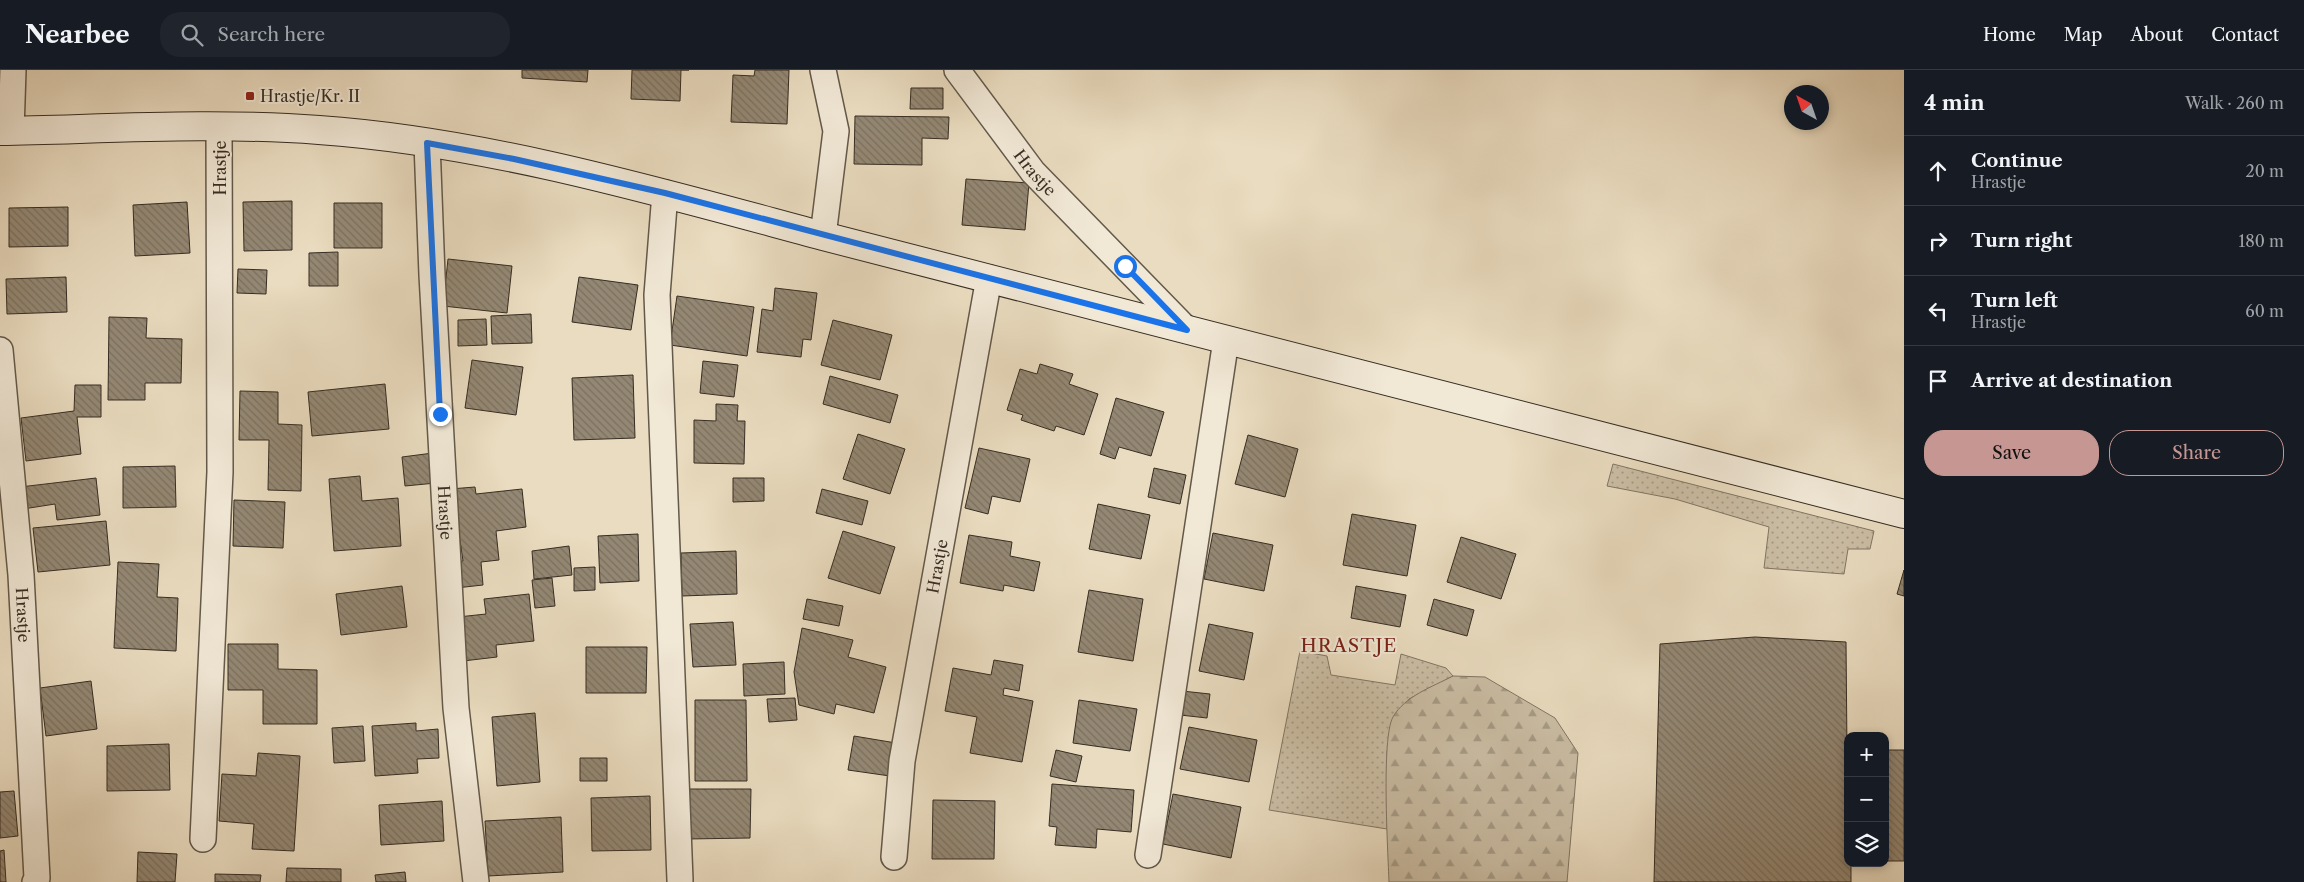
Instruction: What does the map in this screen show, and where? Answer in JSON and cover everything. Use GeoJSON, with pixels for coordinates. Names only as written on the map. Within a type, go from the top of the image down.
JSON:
{"type":"FeatureCollection","features":[{"type":"Feature","properties":{"kind":"street"},"geometry":{"type":"LineString","coordinates":[[13,70],[5,131],[220,127],[320,130],[427,143],[514,159],[665,193],[823,236],[1904,514]]}},
{"type":"Feature","properties":{"kind":"street"},"geometry":{"type":"LineString","coordinates":[[823,70],[836,131],[823,236]]}},
{"type":"Feature","properties":{"kind":"street","name":"Hrastje"},"geometry":{"type":"LineString","coordinates":[[958,70],[1033,172],[1187,330]]}},
{"type":"Feature","properties":{"kind":"street","name":"Hrastje"},"geometry":{"type":"LineString","coordinates":[[203,838],[220,472],[220,127]]}},
{"type":"Feature","properties":{"kind":"street","name":"Hrastje"},"geometry":{"type":"LineString","coordinates":[[427,143],[432,275],[456,708],[476,882]]}},
{"type":"Feature","properties":{"kind":"street"},"geometry":{"type":"LineString","coordinates":[[665,193],[657,295],[680,880]]}},
{"type":"Feature","properties":{"kind":"street","name":"Hrastje"},"geometry":{"type":"LineString","coordinates":[[894,857],[902,761],[989,278]]}},
{"type":"Feature","properties":{"kind":"street"},"geometry":{"type":"LineString","coordinates":[[1148,855],[1226,340]]}},
{"type":"Feature","properties":{"kind":"street","name":"Hrastje"},"geometry":{"type":"LineString","coordinates":[[0,350],[21,574],[37,878],[35,882]]}},
{"type":"Feature","properties":{"kind":"green space"},"geometry":{"type":"Polygon","coordinates":[[[1613,464],[1874,531],[1870,549],[1848,549],[1844,574],[1764,568],[1769,527],[1675,499],[1607,486],[1613,464]]]}},
{"type":"Feature","properties":{"kind":"green space"},"geometry":{"type":"Polygon","coordinates":[[[1300,651],[1327,656],[1331,675],[1395,685],[1401,654],[1446,668],[1453,676],[1409,699],[1387,751],[1387,829],[1269,810],[1300,651]]]}},
{"type":"Feature","properties":{"kind":"green space"},"geometry":{"type":"Polygon","coordinates":[[[1453,676],[1485,677],[1555,718],[1578,753],[1567,882],[1389,882],[1386,771],[1389,729],[1393,717],[1404,703],[1428,688],[1453,676]]]}},
{"type":"Feature","properties":{"kind":"building"},"geometry":{"type":"Polygon","coordinates":[[[522,70],[588,70],[587,82],[522,78],[522,70]]]}},
{"type":"Feature","properties":{"kind":"building"},"geometry":{"type":"Polygon","coordinates":[[[632,70],[681,70],[680,101],[631,99],[632,70]]]}},
{"type":"Feature","properties":{"kind":"building"},"geometry":{"type":"Polygon","coordinates":[[[755,70],[789,70],[787,124],[731,122],[733,75],[754,76],[755,70]]]}},
{"type":"Feature","properties":{"kind":"building"},"geometry":{"type":"Polygon","coordinates":[[[911,88],[943,88],[943,109],[910,109],[911,88]]]}},
{"type":"Feature","properties":{"kind":"building"},"geometry":{"type":"Polygon","coordinates":[[[855,116],[949,117],[948,139],[922,138],[922,165],[854,164],[855,116]]]}},
{"type":"Feature","properties":{"kind":"building"},"geometry":{"type":"Polygon","coordinates":[[[966,179],[1029,183],[1025,230],[962,225],[966,179]]]}},
{"type":"Feature","properties":{"kind":"building"},"geometry":{"type":"Polygon","coordinates":[[[292,201],[292,250],[244,251],[243,202],[292,201]]]}},
{"type":"Feature","properties":{"kind":"building"},"geometry":{"type":"Polygon","coordinates":[[[187,202],[190,253],[135,256],[133,205],[187,202]]]}},
{"type":"Feature","properties":{"kind":"building"},"geometry":{"type":"Polygon","coordinates":[[[334,203],[382,203],[382,248],[334,248],[334,203]]]}},
{"type":"Feature","properties":{"kind":"building"},"geometry":{"type":"Polygon","coordinates":[[[68,207],[68,246],[9,247],[9,208],[68,207]]]}},
{"type":"Feature","properties":{"kind":"building"},"geometry":{"type":"Polygon","coordinates":[[[338,252],[338,286],[309,286],[309,253],[338,252]]]}},
{"type":"Feature","properties":{"kind":"building"},"geometry":{"type":"Polygon","coordinates":[[[448,259],[512,266],[507,313],[443,306],[448,259]]]}},
{"type":"Feature","properties":{"kind":"building"},"geometry":{"type":"Polygon","coordinates":[[[238,269],[267,270],[266,294],[237,293],[238,269]]]}},
{"type":"Feature","properties":{"kind":"building"},"geometry":{"type":"Polygon","coordinates":[[[66,277],[67,312],[7,314],[6,279],[66,277]]]}},
{"type":"Feature","properties":{"kind":"building"},"geometry":{"type":"Polygon","coordinates":[[[579,277],[638,285],[631,330],[572,322],[579,277]]]}},
{"type":"Feature","properties":{"kind":"building"},"geometry":{"type":"Polygon","coordinates":[[[775,288],[817,293],[811,340],[803,339],[801,357],[757,352],[762,309],[773,311],[775,288]]]}},
{"type":"Feature","properties":{"kind":"building"},"geometry":{"type":"Polygon","coordinates":[[[677,296],[754,307],[747,356],[670,345],[677,296]]]}},
{"type":"Feature","properties":{"kind":"building"},"geometry":{"type":"Polygon","coordinates":[[[531,314],[532,343],[492,344],[491,316],[531,314]]]}},
{"type":"Feature","properties":{"kind":"building"},"geometry":{"type":"Polygon","coordinates":[[[109,317],[147,318],[146,338],[182,339],[181,383],[145,383],[145,400],[108,400],[109,317]]]}},
{"type":"Feature","properties":{"kind":"building"},"geometry":{"type":"Polygon","coordinates":[[[486,319],[487,345],[458,346],[458,320],[486,319]]]}},
{"type":"Feature","properties":{"kind":"building"},"geometry":{"type":"Polygon","coordinates":[[[833,320],[892,335],[880,380],[821,365],[833,320]]]}},
{"type":"Feature","properties":{"kind":"building"},"geometry":{"type":"Polygon","coordinates":[[[472,360],[523,367],[516,415],[465,408],[472,360]]]}},
{"type":"Feature","properties":{"kind":"building"},"geometry":{"type":"Polygon","coordinates":[[[703,361],[738,365],[734,397],[700,393],[703,361]]]}},
{"type":"Feature","properties":{"kind":"building"},"geometry":{"type":"Polygon","coordinates":[[[1040,364],[1073,374],[1069,384],[1098,394],[1084,435],[1056,426],[1054,431],[1021,420],[1023,415],[1007,410],[1020,369],[1037,374],[1040,364]]]}},
{"type":"Feature","properties":{"kind":"building"},"geometry":{"type":"Polygon","coordinates":[[[633,375],[635,438],[574,440],[572,378],[633,375]]]}},
{"type":"Feature","properties":{"kind":"building"},"geometry":{"type":"Polygon","coordinates":[[[830,376],[898,395],[890,423],[823,404],[830,376]]]}},
{"type":"Feature","properties":{"kind":"building"},"geometry":{"type":"Polygon","coordinates":[[[385,384],[389,429],[312,436],[308,392],[385,384]]]}},
{"type":"Feature","properties":{"kind":"building"},"geometry":{"type":"Polygon","coordinates":[[[75,385],[101,385],[101,417],[77,417],[81,454],[26,461],[21,418],[74,411],[75,385]]]}},
{"type":"Feature","properties":{"kind":"building"},"geometry":{"type":"Polygon","coordinates":[[[240,391],[278,392],[278,424],[302,425],[301,491],[268,490],[269,440],[239,440],[240,391]]]}},
{"type":"Feature","properties":{"kind":"building"},"geometry":{"type":"Polygon","coordinates":[[[1116,398],[1164,412],[1151,456],[1119,447],[1115,459],[1100,454],[1116,398]]]}},
{"type":"Feature","properties":{"kind":"building"},"geometry":{"type":"Polygon","coordinates":[[[716,404],[738,405],[737,421],[745,421],[744,464],[694,463],[694,420],[716,421],[716,404]]]}},
{"type":"Feature","properties":{"kind":"building"},"geometry":{"type":"Polygon","coordinates":[[[858,434],[905,449],[890,494],[843,479],[858,434]]]}},
{"type":"Feature","properties":{"kind":"building"},"geometry":{"type":"Polygon","coordinates":[[[1248,435],[1298,449],[1285,497],[1235,484],[1248,435]]]}},
{"type":"Feature","properties":{"kind":"building"},"geometry":{"type":"Polygon","coordinates":[[[979,448],[1030,459],[1020,502],[992,496],[988,514],[965,508],[979,448]]]}},
{"type":"Feature","properties":{"kind":"building"},"geometry":{"type":"Polygon","coordinates":[[[433,453],[436,483],[405,486],[402,457],[433,453]]]}},
{"type":"Feature","properties":{"kind":"building"},"geometry":{"type":"Polygon","coordinates":[[[175,466],[176,507],[123,508],[123,467],[175,466]]]}},
{"type":"Feature","properties":{"kind":"building"},"geometry":{"type":"Polygon","coordinates":[[[1154,468],[1186,475],[1180,504],[1148,497],[1154,468]]]}},
{"type":"Feature","properties":{"kind":"building"},"geometry":{"type":"Polygon","coordinates":[[[360,476],[362,501],[398,498],[401,546],[334,551],[329,479],[360,476]]]}},
{"type":"Feature","properties":{"kind":"building"},"geometry":{"type":"Polygon","coordinates":[[[96,478],[100,515],[57,520],[55,504],[23,509],[20,487],[96,478]]]}},
{"type":"Feature","properties":{"kind":"building"},"geometry":{"type":"Polygon","coordinates":[[[733,478],[764,478],[764,501],[733,502],[733,478]]]}},
{"type":"Feature","properties":{"kind":"building"},"geometry":{"type":"Polygon","coordinates":[[[475,487],[476,494],[522,489],[526,527],[496,531],[499,560],[481,562],[483,585],[456,588],[453,562],[463,561],[460,540],[456,541],[450,489],[475,487]]]}},
{"type":"Feature","properties":{"kind":"building"},"geometry":{"type":"Polygon","coordinates":[[[822,489],[868,501],[862,525],[816,513],[822,489]]]}},
{"type":"Feature","properties":{"kind":"building"},"geometry":{"type":"Polygon","coordinates":[[[234,500],[285,502],[283,548],[233,546],[234,500]]]}},
{"type":"Feature","properties":{"kind":"building"},"geometry":{"type":"Polygon","coordinates":[[[1098,504],[1150,515],[1141,559],[1089,549],[1098,504]]]}},
{"type":"Feature","properties":{"kind":"building"},"geometry":{"type":"Polygon","coordinates":[[[1352,514],[1416,525],[1407,576],[1343,565],[1352,514]]]}},
{"type":"Feature","properties":{"kind":"building"},"geometry":{"type":"Polygon","coordinates":[[[106,521],[110,565],[38,572],[33,528],[106,521]]]}},
{"type":"Feature","properties":{"kind":"building"},"geometry":{"type":"Polygon","coordinates":[[[843,531],[895,547],[880,594],[828,578],[843,531]]]}},
{"type":"Feature","properties":{"kind":"building"},"geometry":{"type":"Polygon","coordinates":[[[1213,533],[1273,545],[1264,591],[1204,579],[1213,533]]]}},
{"type":"Feature","properties":{"kind":"building"},"geometry":{"type":"Polygon","coordinates":[[[638,534],[639,581],[600,583],[598,536],[638,534]]]}},
{"type":"Feature","properties":{"kind":"building"},"geometry":{"type":"Polygon","coordinates":[[[969,535],[1012,542],[1010,556],[1040,562],[1034,591],[1004,585],[1003,591],[960,583],[969,535]]]}},
{"type":"Feature","properties":{"kind":"building"},"geometry":{"type":"Polygon","coordinates":[[[1461,537],[1516,554],[1501,599],[1447,582],[1461,537]]]}},
{"type":"Feature","properties":{"kind":"building"},"geometry":{"type":"Polygon","coordinates":[[[569,546],[572,575],[534,579],[532,551],[569,546]]]}},
{"type":"Feature","properties":{"kind":"building"},"geometry":{"type":"Polygon","coordinates":[[[736,551],[737,594],[682,596],[681,553],[736,551]]]}},
{"type":"Feature","properties":{"kind":"building"},"geometry":{"type":"Polygon","coordinates":[[[118,562],[159,564],[157,597],[178,598],[176,651],[114,648],[118,562]]]}},
{"type":"Feature","properties":{"kind":"building"},"geometry":{"type":"Polygon","coordinates":[[[595,567],[595,590],[574,591],[574,568],[595,567]]]}},
{"type":"Feature","properties":{"kind":"building"},"geometry":{"type":"Polygon","coordinates":[[[1904,570],[1904,596],[1897,594],[1904,570]]]}},
{"type":"Feature","properties":{"kind":"building"},"geometry":{"type":"Polygon","coordinates":[[[552,578],[555,606],[535,608],[532,580],[552,578]]]}},
{"type":"Feature","properties":{"kind":"building"},"geometry":{"type":"Polygon","coordinates":[[[402,586],[407,627],[341,635],[336,594],[402,586]]]}},
{"type":"Feature","properties":{"kind":"building"},"geometry":{"type":"Polygon","coordinates":[[[1356,586],[1406,595],[1400,627],[1351,618],[1356,586]]]}},
{"type":"Feature","properties":{"kind":"building"},"geometry":{"type":"Polygon","coordinates":[[[1089,590],[1143,599],[1133,661],[1078,652],[1089,590]]]}},
{"type":"Feature","properties":{"kind":"building"},"geometry":{"type":"Polygon","coordinates":[[[529,594],[534,641],[496,645],[497,657],[463,661],[458,617],[486,614],[484,599],[529,594]]]}},
{"type":"Feature","properties":{"kind":"building"},"geometry":{"type":"Polygon","coordinates":[[[807,599],[843,606],[839,626],[803,619],[807,599]]]}},
{"type":"Feature","properties":{"kind":"building"},"geometry":{"type":"Polygon","coordinates":[[[1434,599],[1474,610],[1467,636],[1427,625],[1434,599]]]}},
{"type":"Feature","properties":{"kind":"building"},"geometry":{"type":"Polygon","coordinates":[[[733,622],[736,665],[693,667],[690,624],[733,622]]]}},
{"type":"Feature","properties":{"kind":"building"},"geometry":{"type":"Polygon","coordinates":[[[1209,624],[1253,633],[1244,680],[1199,671],[1209,624]]]}},
{"type":"Feature","properties":{"kind":"building"},"geometry":{"type":"Polygon","coordinates":[[[802,628],[853,640],[848,657],[886,667],[874,713],[836,704],[834,714],[799,705],[794,672],[802,628]]]}},
{"type":"Feature","properties":{"kind":"building"},"geometry":{"type":"Polygon","coordinates":[[[1755,637],[1846,642],[1847,732],[1844,732],[1844,867],[1851,867],[1851,882],[1654,882],[1660,644],[1755,637]]]}},
{"type":"Feature","properties":{"kind":"building"},"geometry":{"type":"Polygon","coordinates":[[[228,644],[278,644],[278,669],[317,670],[317,724],[263,724],[263,690],[228,690],[228,644]]]}},
{"type":"Feature","properties":{"kind":"building"},"geometry":{"type":"Polygon","coordinates":[[[586,647],[647,647],[646,693],[586,693],[586,647]]]}},
{"type":"Feature","properties":{"kind":"building"},"geometry":{"type":"Polygon","coordinates":[[[994,660],[1023,665],[1019,691],[1004,688],[1003,695],[1033,701],[1022,762],[970,753],[977,717],[945,711],[953,668],[991,675],[994,660]]]}},
{"type":"Feature","properties":{"kind":"building"},"geometry":{"type":"Polygon","coordinates":[[[784,662],[785,694],[744,696],[743,664],[784,662]]]}},
{"type":"Feature","properties":{"kind":"building"},"geometry":{"type":"Polygon","coordinates":[[[91,681],[97,729],[46,736],[40,688],[91,681]]]}},
{"type":"Feature","properties":{"kind":"building"},"geometry":{"type":"Polygon","coordinates":[[[1182,691],[1210,694],[1207,718],[1180,715],[1182,691]]]}},
{"type":"Feature","properties":{"kind":"building"},"geometry":{"type":"Polygon","coordinates":[[[795,698],[797,720],[769,722],[767,699],[795,698]]]}},
{"type":"Feature","properties":{"kind":"building"},"geometry":{"type":"Polygon","coordinates":[[[695,700],[746,700],[747,781],[695,781],[695,700]]]}},
{"type":"Feature","properties":{"kind":"building"},"geometry":{"type":"Polygon","coordinates":[[[1079,700],[1137,709],[1130,751],[1073,743],[1079,700]]]}},
{"type":"Feature","properties":{"kind":"building"},"geometry":{"type":"Polygon","coordinates":[[[535,713],[540,782],[497,786],[492,717],[535,713]]]}},
{"type":"Feature","properties":{"kind":"building"},"geometry":{"type":"Polygon","coordinates":[[[416,723],[416,731],[438,729],[439,758],[417,759],[418,773],[375,776],[372,726],[416,723]]]}},
{"type":"Feature","properties":{"kind":"building"},"geometry":{"type":"Polygon","coordinates":[[[363,726],[365,761],[334,763],[332,728],[363,726]]]}},
{"type":"Feature","properties":{"kind":"building"},"geometry":{"type":"Polygon","coordinates":[[[1189,727],[1257,740],[1249,782],[1180,769],[1189,727]]]}},
{"type":"Feature","properties":{"kind":"building"},"geometry":{"type":"Polygon","coordinates":[[[854,736],[896,743],[890,776],[848,770],[854,736]]]}},
{"type":"Feature","properties":{"kind":"building"},"geometry":{"type":"Polygon","coordinates":[[[169,744],[170,790],[107,791],[107,746],[169,744]]]}},
{"type":"Feature","properties":{"kind":"building"},"geometry":{"type":"Polygon","coordinates":[[[1056,750],[1082,756],[1076,782],[1050,776],[1056,750]]]}},
{"type":"Feature","properties":{"kind":"building"},"geometry":{"type":"Polygon","coordinates":[[[1889,750],[1904,750],[1904,861],[1889,861],[1889,750]]]}},
{"type":"Feature","properties":{"kind":"building"},"geometry":{"type":"Polygon","coordinates":[[[258,753],[300,756],[294,851],[252,849],[254,824],[219,821],[222,774],[256,776],[258,753]]]}},
{"type":"Feature","properties":{"kind":"building"},"geometry":{"type":"Polygon","coordinates":[[[580,758],[607,758],[607,781],[580,781],[580,758]]]}},
{"type":"Feature","properties":{"kind":"building"},"geometry":{"type":"Polygon","coordinates":[[[1052,784],[1134,790],[1131,832],[1097,829],[1096,848],[1055,845],[1057,827],[1049,826],[1052,784]]]}},
{"type":"Feature","properties":{"kind":"building"},"geometry":{"type":"Polygon","coordinates":[[[687,789],[751,789],[750,838],[687,839],[687,789]]]}},
{"type":"Feature","properties":{"kind":"building"},"geometry":{"type":"Polygon","coordinates":[[[14,791],[18,836],[0,838],[0,792],[14,791]]]}},
{"type":"Feature","properties":{"kind":"building"},"geometry":{"type":"Polygon","coordinates":[[[1173,794],[1241,807],[1231,858],[1163,844],[1173,794]]]}},
{"type":"Feature","properties":{"kind":"building"},"geometry":{"type":"Polygon","coordinates":[[[650,796],[651,850],[592,851],[591,798],[650,796]]]}},
{"type":"Feature","properties":{"kind":"building"},"geometry":{"type":"Polygon","coordinates":[[[933,800],[995,801],[994,859],[932,859],[933,800]]]}},
{"type":"Feature","properties":{"kind":"building"},"geometry":{"type":"Polygon","coordinates":[[[442,801],[444,841],[381,845],[379,805],[442,801]]]}},
{"type":"Feature","properties":{"kind":"building"},"geometry":{"type":"Polygon","coordinates":[[[561,817],[563,872],[488,876],[485,821],[561,817]]]}},
{"type":"Feature","properties":{"kind":"building"},"geometry":{"type":"Polygon","coordinates":[[[4,850],[6,882],[0,882],[0,851],[4,850]]]}},
{"type":"Feature","properties":{"kind":"building"},"geometry":{"type":"Polygon","coordinates":[[[138,852],[177,854],[175,882],[137,882],[138,852]]]}},
{"type":"Feature","properties":{"kind":"building"},"geometry":{"type":"Polygon","coordinates":[[[287,868],[341,869],[341,882],[286,882],[287,868]]]}},
{"type":"Feature","properties":{"kind":"building"},"geometry":{"type":"Polygon","coordinates":[[[405,872],[406,882],[376,882],[375,875],[405,872]]]}},
{"type":"Feature","properties":{"kind":"building"},"geometry":{"type":"Polygon","coordinates":[[[215,874],[261,875],[260,882],[215,882],[215,874]]]}},
{"type":"Feature","properties":{"kind":"place","name":"Hrastje/Kr. II"},"geometry":{"type":"Point","coordinates":[250,96]}},
{"type":"Feature","properties":{"kind":"district","name":"HRASTJE"},"geometry":{"type":"Point","coordinates":[1349,645]}},
{"type":"Feature","properties":{"kind":"route"},"geometry":{"type":"LineString","coordinates":[[440,414],[427,143],[514,159],[665,193],[1187,330],[1125,266]]}}]}
